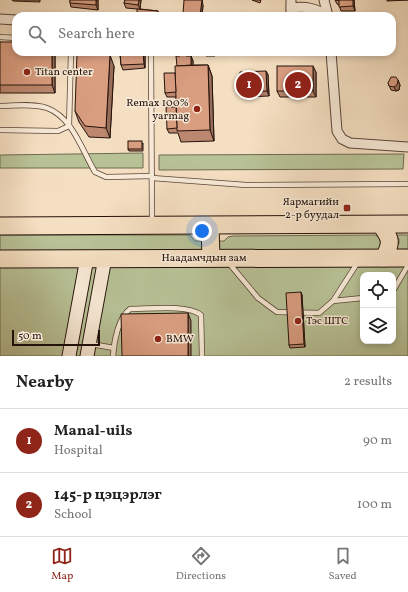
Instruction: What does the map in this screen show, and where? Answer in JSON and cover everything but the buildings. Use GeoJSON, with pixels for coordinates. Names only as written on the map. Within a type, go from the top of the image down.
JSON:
{"type":"FeatureCollection","features":[{"type":"Feature","properties":{"kind":"highway"},"geometry":{"type":"LineString","coordinates":[[0,226],[408,224]]}},
{"type":"Feature","properties":{"kind":"highway"},"geometry":{"type":"LineString","coordinates":[[381,225],[390,239],[390,247],[384,258]]}},
{"type":"Feature","properties":{"kind":"highway"},"geometry":{"type":"LineString","coordinates":[[210,226],[218,258]]}},
{"type":"Feature","properties":{"kind":"highway","name":"Наадамчдын зам"},"geometry":{"type":"LineString","coordinates":[[6,261],[87,258],[408,258]]}},
{"type":"Feature","properties":{"kind":"main road"},"geometry":{"type":"LineString","coordinates":[[69,356],[87,258]]}},
{"type":"Feature","properties":{"kind":"main road"},"geometry":{"type":"LineString","coordinates":[[88,350],[105,258]]}},
{"type":"Feature","properties":{"kind":"street"},"geometry":{"type":"LineString","coordinates":[[324,0],[327,12]]}},
{"type":"Feature","properties":{"kind":"street"},"geometry":{"type":"LineString","coordinates":[[291,8],[302,6],[315,8],[322,12]]}},
{"type":"Feature","properties":{"kind":"street"},"geometry":{"type":"LineString","coordinates":[[0,19],[12,20]]}},
{"type":"Feature","properties":{"kind":"street"},"geometry":{"type":"LineString","coordinates":[[331,56],[337,131],[342,139],[350,143],[408,147]]}},
{"type":"Feature","properties":{"kind":"lane"},"geometry":{"type":"LineString","coordinates":[[0,37],[12,38]]}},
{"type":"Feature","properties":{"kind":"lane"},"geometry":{"type":"LineString","coordinates":[[69,126],[71,56]]}},
{"type":"Feature","properties":{"kind":"lane"},"geometry":{"type":"LineString","coordinates":[[151,56],[152,226]]}},
{"type":"Feature","properties":{"kind":"lane"},"geometry":{"type":"LineString","coordinates":[[0,106],[46,108],[57,113],[69,126],[95,172],[99,175],[152,177],[246,185],[408,184]]}},
{"type":"Feature","properties":{"kind":"lane"},"geometry":{"type":"LineString","coordinates":[[0,130],[58,131],[69,126]]}},
{"type":"Feature","properties":{"kind":"lane"},"geometry":{"type":"LineString","coordinates":[[218,258],[258,298],[278,312],[319,313],[333,302],[360,258]]}},
{"type":"Feature","properties":{"kind":"lane"},"geometry":{"type":"LineString","coordinates":[[396,286],[408,265]]}},
{"type":"Feature","properties":{"kind":"lane"},"geometry":{"type":"LineString","coordinates":[[333,302],[360,298]]}},
{"type":"Feature","properties":{"kind":"lane"},"geometry":{"type":"LineString","coordinates":[[113,356],[122,320],[125,313],[130,309],[195,310],[201,315],[202,356]]}},
{"type":"Feature","properties":{"kind":"lane"},"geometry":{"type":"LineString","coordinates":[[88,350],[114,348]]}},
{"type":"Feature","properties":{"kind":"green space"},"geometry":{"type":"Polygon","coordinates":[[[143,153],[143,168],[0,168],[0,155],[143,153]]]}},
{"type":"Feature","properties":{"kind":"green space"},"geometry":{"type":"Polygon","coordinates":[[[404,154],[403,169],[159,170],[159,155],[404,154]]]}},
{"type":"Feature","properties":{"kind":"green space"},"geometry":{"type":"Polygon","coordinates":[[[0,235],[190,235],[195,241],[224,241],[228,237],[233,236],[375,235],[379,237],[381,244],[399,244],[399,239],[396,235],[408,235],[408,356],[0,356],[0,235]]]}},
{"type":"Feature","properties":{"kind":"place","name":"Titan center"},"geometry":{"type":"Point","coordinates":[27,72]}},
{"type":"Feature","properties":{"kind":"place","name":"Manal-uils"},"geometry":{"type":"Point","coordinates":[249,85]}},
{"type":"Feature","properties":{"kind":"place","name":"145-р цэцэрлэг"},"geometry":{"type":"Point","coordinates":[298,85]}},
{"type":"Feature","properties":{"kind":"place","name":"Remax 100% yarmag"},"geometry":{"type":"Point","coordinates":[197,109]}},
{"type":"Feature","properties":{"kind":"place","name":"Яармагийн 2-р буудал"},"geometry":{"type":"Point","coordinates":[347,208]}},
{"type":"Feature","properties":{"kind":"place","name":"Тэс ШТС"},"geometry":{"type":"Point","coordinates":[298,321]}},
{"type":"Feature","properties":{"kind":"place","name":"BMW"},"geometry":{"type":"Point","coordinates":[158,339]}}]}
